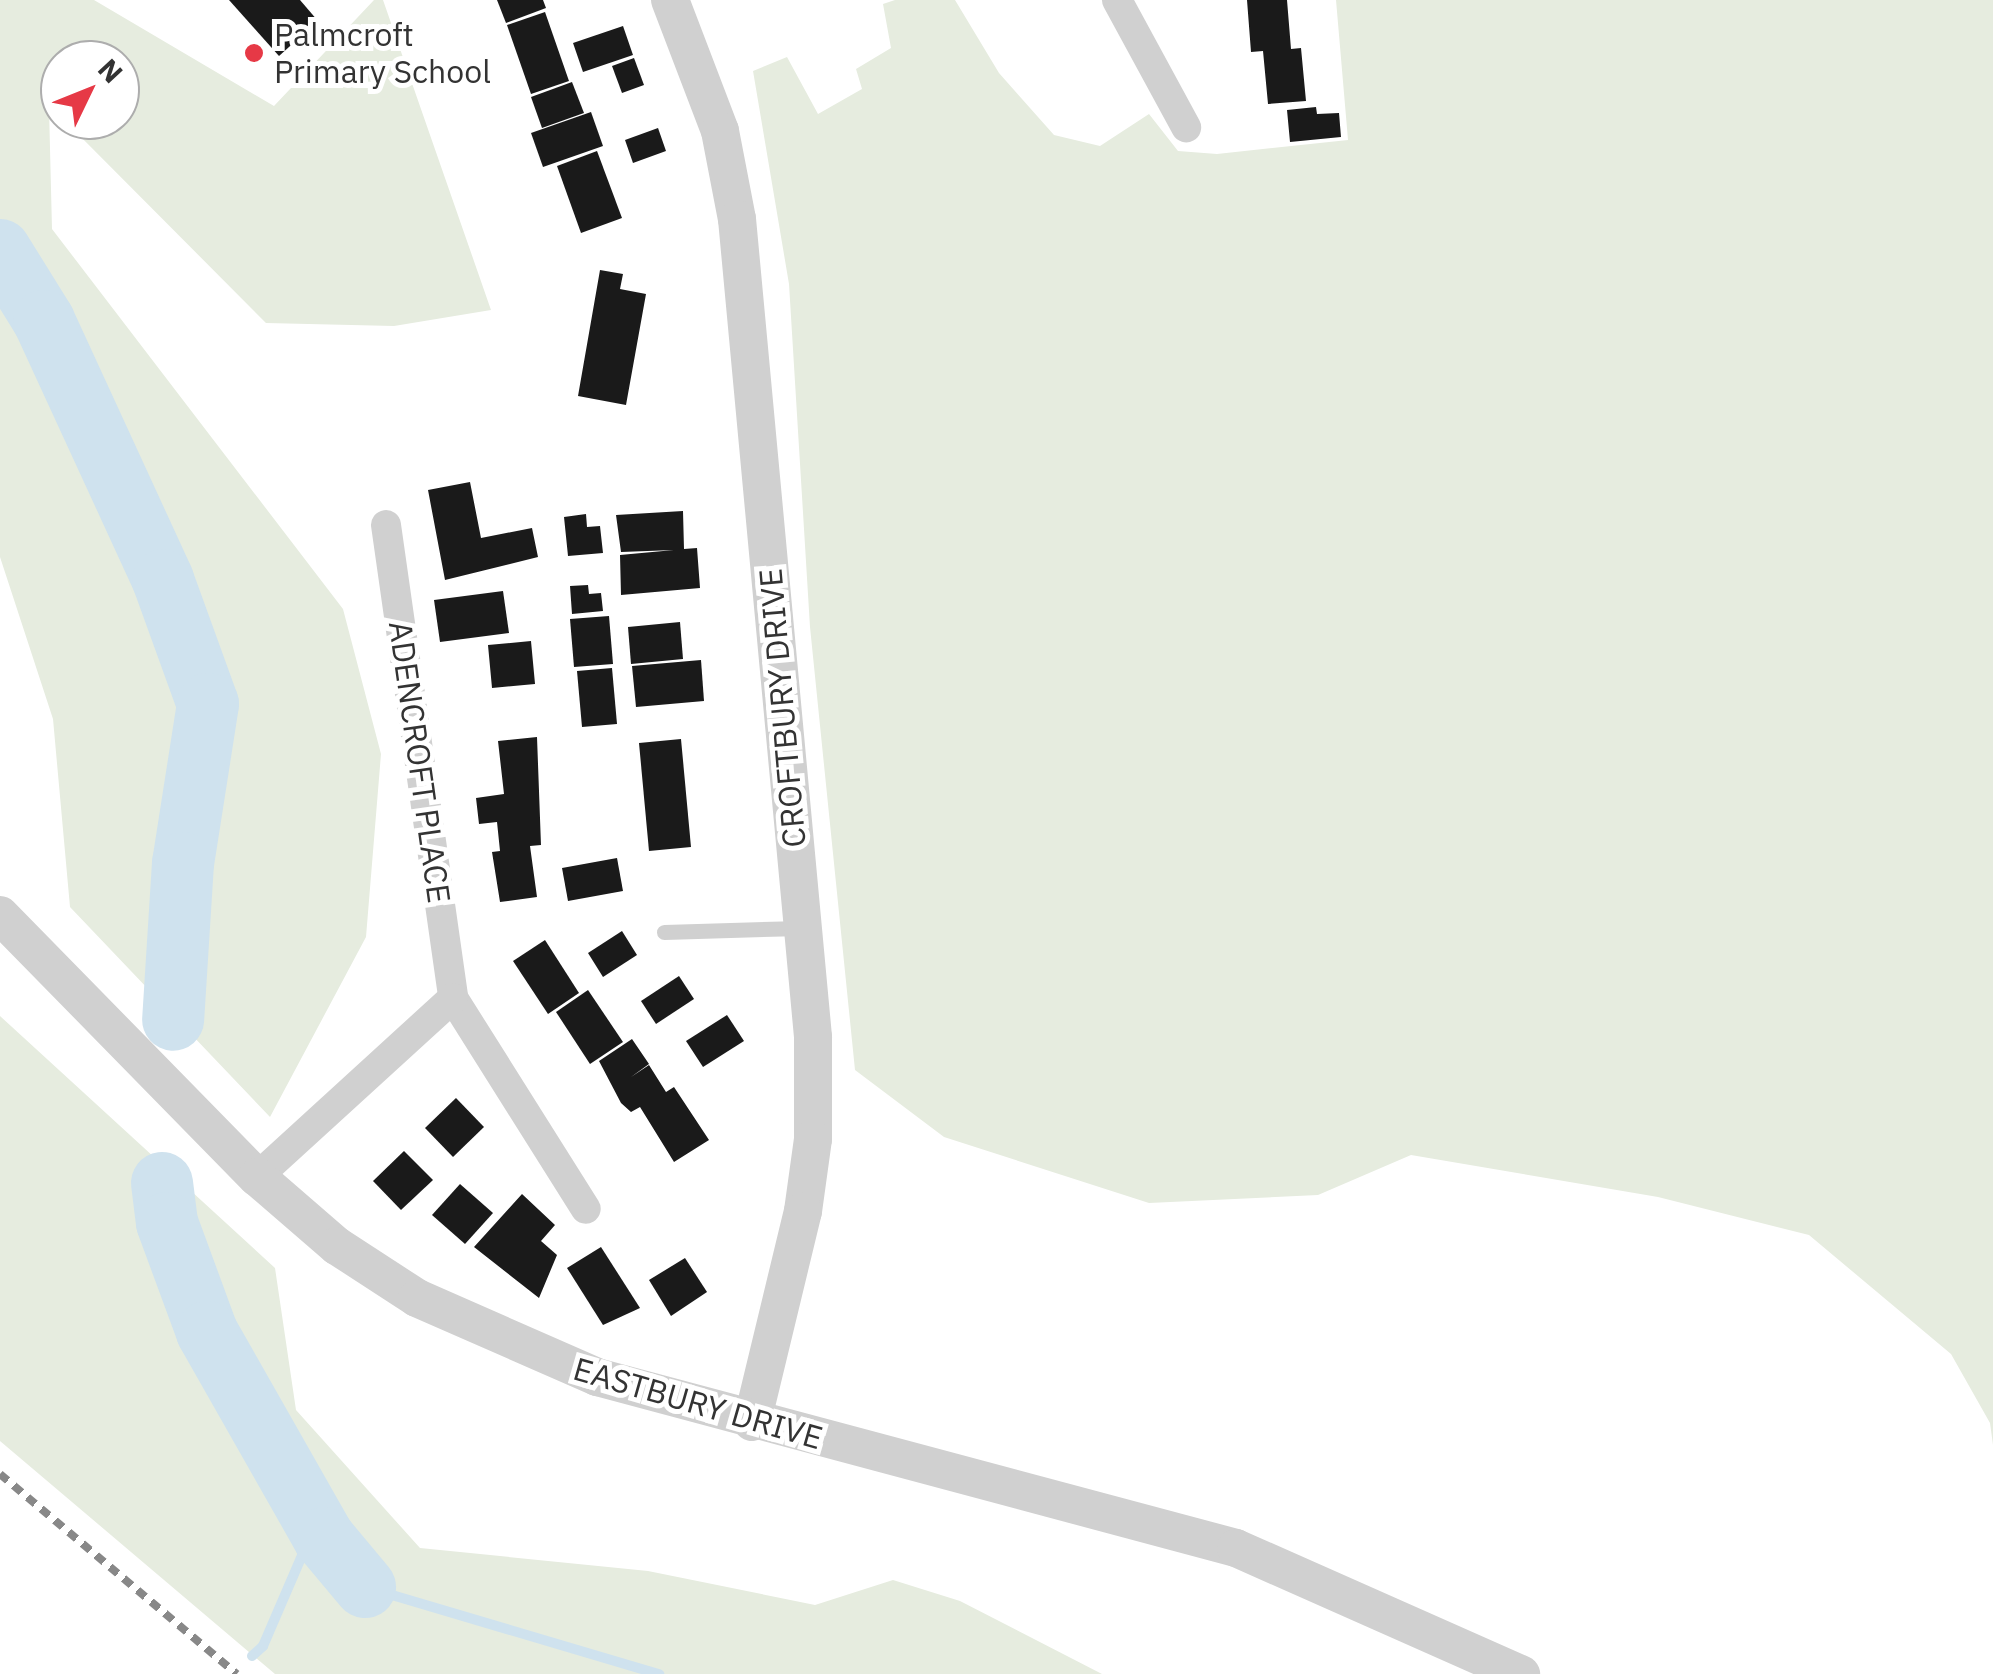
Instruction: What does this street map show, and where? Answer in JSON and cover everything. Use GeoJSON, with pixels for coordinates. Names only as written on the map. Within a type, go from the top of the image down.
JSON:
{"type":"FeatureCollection","features":[{"type":"Feature","properties":{"kind":"street","name":"CROFTBURY DRIVE"},"geometry":{"type":"LineString","coordinates":[[670,0],[720,130],[738,219],[813,1037],[813,1139],[803,1211],[752,1422]]}},
{"type":"Feature","properties":{"kind":"street"},"geometry":{"type":"LineString","coordinates":[[1117,0],[1186,127]]}},
{"type":"Feature","properties":{"kind":"street","name":"ADENCROFT PLACE"},"geometry":{"type":"LineString","coordinates":[[386,526],[453,998],[586,1209]]}},
{"type":"Feature","properties":{"kind":"street","name":"EASTBURY DRIVE"},"geometry":{"type":"LineString","coordinates":[[0,916],[257,1178],[337,1246],[417,1298],[597,1377],[752,1422],[1236,1548],[1522,1674]]}},
{"type":"Feature","properties":{"kind":"street"},"geometry":{"type":"LineString","coordinates":[[257,1178],[453,998]]}},
{"type":"Feature","properties":{"kind":"lane"},"geometry":{"type":"LineString","coordinates":[[664,932],[802,928]]}},
{"type":"Feature","properties":{"kind":"shaded area"},"geometry":{"type":"Polygon","coordinates":[[[0,0],[94,0],[274,106],[374,0],[383,0],[491,310],[394,326],[266,323],[84,140],[140,140],[140,40],[40,40],[40,140],[50,140],[52,229],[343,609],[381,754],[366,937],[270,1117],[70,907],[53,719],[0,557],[0,0]]]}},
{"type":"Feature","properties":{"kind":"shaded area"},"geometry":{"type":"Polygon","coordinates":[[[895,0],[955,0],[999,73],[1054,135],[1100,146],[1149,114],[1178,151],[1217,154],[1348,140],[1336,0],[1993,0],[1993,1445],[1990,1423],[1951,1354],[1809,1235],[1658,1197],[1411,1155],[1318,1195],[1149,1203],[944,1137],[855,1070],[810,627],[789,284],[753,71],[787,57],[818,114],[862,89],[856,69],[891,48],[883,4],[895,0]]]}},
{"type":"Feature","properties":{"kind":"shaded area"},"geometry":{"type":"Polygon","coordinates":[[[0,1016],[275,1268],[296,1410],[420,1548],[648,1571],[815,1605],[893,1580],[960,1601],[1102,1674],[275,1674],[0,1441],[0,1016]]]}},
{"type":"Feature","properties":{"kind":"building"},"geometry":{"type":"Polygon","coordinates":[[[229,0],[300,0],[318,21],[279,56],[229,0]]]}},
{"type":"Feature","properties":{"kind":"building"},"geometry":{"type":"Polygon","coordinates":[[[497,0],[543,0],[546,8],[506,23],[497,0]]]}},
{"type":"Feature","properties":{"kind":"building"},"geometry":{"type":"Polygon","coordinates":[[[1247,0],[1287,0],[1291,49],[1301,48],[1306,101],[1268,104],[1263,51],[1251,52],[1247,0]]]}},
{"type":"Feature","properties":{"kind":"building"},"geometry":{"type":"Polygon","coordinates":[[[545,12],[569,81],[531,94],[507,25],[545,12]]]}},
{"type":"Feature","properties":{"kind":"building"},"geometry":{"type":"Polygon","coordinates":[[[623,26],[633,55],[583,72],[573,43],[623,26]]]}},
{"type":"Feature","properties":{"kind":"building"},"geometry":{"type":"Polygon","coordinates":[[[634,58],[644,85],[622,93],[612,66],[634,58]]]}},
{"type":"Feature","properties":{"kind":"building"},"geometry":{"type":"Polygon","coordinates":[[[572,82],[584,113],[542,128],[531,97],[572,82]]]}},
{"type":"Feature","properties":{"kind":"building"},"geometry":{"type":"Polygon","coordinates":[[[1316,107],[1317,114],[1339,113],[1341,137],[1290,142],[1287,110],[1316,107]]]}},
{"type":"Feature","properties":{"kind":"building"},"geometry":{"type":"Polygon","coordinates":[[[591,112],[603,146],[543,167],[531,133],[591,112]]]}},
{"type":"Feature","properties":{"kind":"building"},"geometry":{"type":"Polygon","coordinates":[[[658,128],[666,151],[633,163],[625,140],[658,128]]]}},
{"type":"Feature","properties":{"kind":"building"},"geometry":{"type":"Polygon","coordinates":[[[597,151],[622,218],[581,233],[557,166],[597,151]]]}},
{"type":"Feature","properties":{"kind":"building"},"geometry":{"type":"Polygon","coordinates":[[[600,270],[623,274],[620,289],[646,294],[626,405],[578,396],[600,270]]]}},
{"type":"Feature","properties":{"kind":"building"},"geometry":{"type":"Polygon","coordinates":[[[470,482],[481,538],[532,528],[538,557],[445,580],[428,490],[470,482]]]}},
{"type":"Feature","properties":{"kind":"building"},"geometry":{"type":"Polygon","coordinates":[[[683,511],[684,549],[697,548],[700,588],[621,595],[620,555],[674,550],[621,552],[616,515],[683,511]]]}},
{"type":"Feature","properties":{"kind":"building"},"geometry":{"type":"Polygon","coordinates":[[[586,514],[587,527],[600,526],[603,553],[568,556],[564,517],[586,514]]]}},
{"type":"Feature","properties":{"kind":"building"},"geometry":{"type":"Polygon","coordinates":[[[588,585],[589,594],[601,593],[603,611],[572,614],[570,586],[588,585]]]}},
{"type":"Feature","properties":{"kind":"building"},"geometry":{"type":"Polygon","coordinates":[[[503,591],[509,633],[440,642],[434,600],[503,591]]]}},
{"type":"Feature","properties":{"kind":"building"},"geometry":{"type":"Polygon","coordinates":[[[609,616],[613,664],[574,667],[570,619],[609,616]]]}},
{"type":"Feature","properties":{"kind":"building"},"geometry":{"type":"Polygon","coordinates":[[[680,622],[683,659],[631,664],[628,627],[680,622]]]}},
{"type":"Feature","properties":{"kind":"building"},"geometry":{"type":"Polygon","coordinates":[[[531,641],[535,684],[492,688],[488,645],[531,641]]]}},
{"type":"Feature","properties":{"kind":"building"},"geometry":{"type":"Polygon","coordinates":[[[701,660],[704,701],[636,707],[632,666],[701,660]]]}},
{"type":"Feature","properties":{"kind":"building"},"geometry":{"type":"Polygon","coordinates":[[[612,668],[617,724],[582,727],[577,671],[612,668]]]}},
{"type":"Feature","properties":{"kind":"building"},"geometry":{"type":"Polygon","coordinates":[[[537,737],[541,845],[530,846],[537,897],[500,902],[492,852],[500,851],[497,822],[479,824],[476,798],[504,794],[498,741],[537,737]]]}},
{"type":"Feature","properties":{"kind":"building"},"geometry":{"type":"Polygon","coordinates":[[[681,739],[691,847],[649,851],[639,743],[681,739]]]}},
{"type":"Feature","properties":{"kind":"building"},"geometry":{"type":"Polygon","coordinates":[[[617,858],[623,891],[568,901],[562,868],[617,858]]]}},
{"type":"Feature","properties":{"kind":"building"},"geometry":{"type":"Polygon","coordinates":[[[622,931],[637,955],[603,977],[588,953],[622,931]]]}},
{"type":"Feature","properties":{"kind":"building"},"geometry":{"type":"Polygon","coordinates":[[[545,940],[579,993],[548,1014],[513,961],[545,940]]]}},
{"type":"Feature","properties":{"kind":"building"},"geometry":{"type":"Polygon","coordinates":[[[679,976],[694,999],[656,1024],[641,1001],[679,976]]]}},
{"type":"Feature","properties":{"kind":"building"},"geometry":{"type":"Polygon","coordinates":[[[588,990],[623,1042],[590,1064],[556,1012],[588,990]]]}},
{"type":"Feature","properties":{"kind":"building"},"geometry":{"type":"Polygon","coordinates":[[[727,1015],[744,1041],[703,1067],[686,1041],[727,1015]]]}},
{"type":"Feature","properties":{"kind":"building"},"geometry":{"type":"Polygon","coordinates":[[[632,1039],[649,1064],[631,1077],[649,1065],[666,1092],[674,1087],[709,1140],[674,1162],[640,1107],[631,1112],[621,1103],[599,1061],[632,1039]]]}},
{"type":"Feature","properties":{"kind":"building"},"geometry":{"type":"Polygon","coordinates":[[[456,1098],[484,1127],[453,1157],[425,1128],[456,1098]]]}},
{"type":"Feature","properties":{"kind":"building"},"geometry":{"type":"Polygon","coordinates":[[[404,1151],[433,1180],[401,1210],[373,1181],[404,1151]]]}},
{"type":"Feature","properties":{"kind":"building"},"geometry":{"type":"Polygon","coordinates":[[[460,1184],[493,1213],[465,1244],[432,1215],[460,1184]]]}},
{"type":"Feature","properties":{"kind":"building"},"geometry":{"type":"Polygon","coordinates":[[[522,1194],[555,1225],[541,1241],[557,1255],[539,1298],[474,1247],[522,1194]]]}},
{"type":"Feature","properties":{"kind":"building"},"geometry":{"type":"Polygon","coordinates":[[[601,1247],[640,1308],[603,1325],[567,1268],[601,1247]]]}},
{"type":"Feature","properties":{"kind":"building"},"geometry":{"type":"Polygon","coordinates":[[[685,1258],[707,1292],[671,1316],[649,1280],[685,1258]]]}},
{"type":"Feature","properties":{"kind":"waterway"},"geometry":{"type":"LineString","coordinates":[[0,250],[44,321],[163,580],[208,704],[183,863],[173,1020]]}},
{"type":"Feature","properties":{"kind":"waterway"},"geometry":{"type":"LineString","coordinates":[[162,1183],[167,1223],[207,1332],[324,1538],[365,1587]]}},
{"type":"Feature","properties":{"kind":"waterway"},"geometry":{"type":"LineString","coordinates":[[252,1656],[263,1646],[316,1523]]}},
{"type":"Feature","properties":{"kind":"waterway"},"geometry":{"type":"LineString","coordinates":[[365,1587],[659,1674]]}},
{"type":"Feature","properties":{"kind":"railway"},"geometry":{"type":"LineString","coordinates":[[0,1474],[237,1674]]}},
{"type":"Feature","properties":{"kind":"place","name":"Palmcroft Primary School"},"geometry":{"type":"Point","coordinates":[254,53]}}]}
